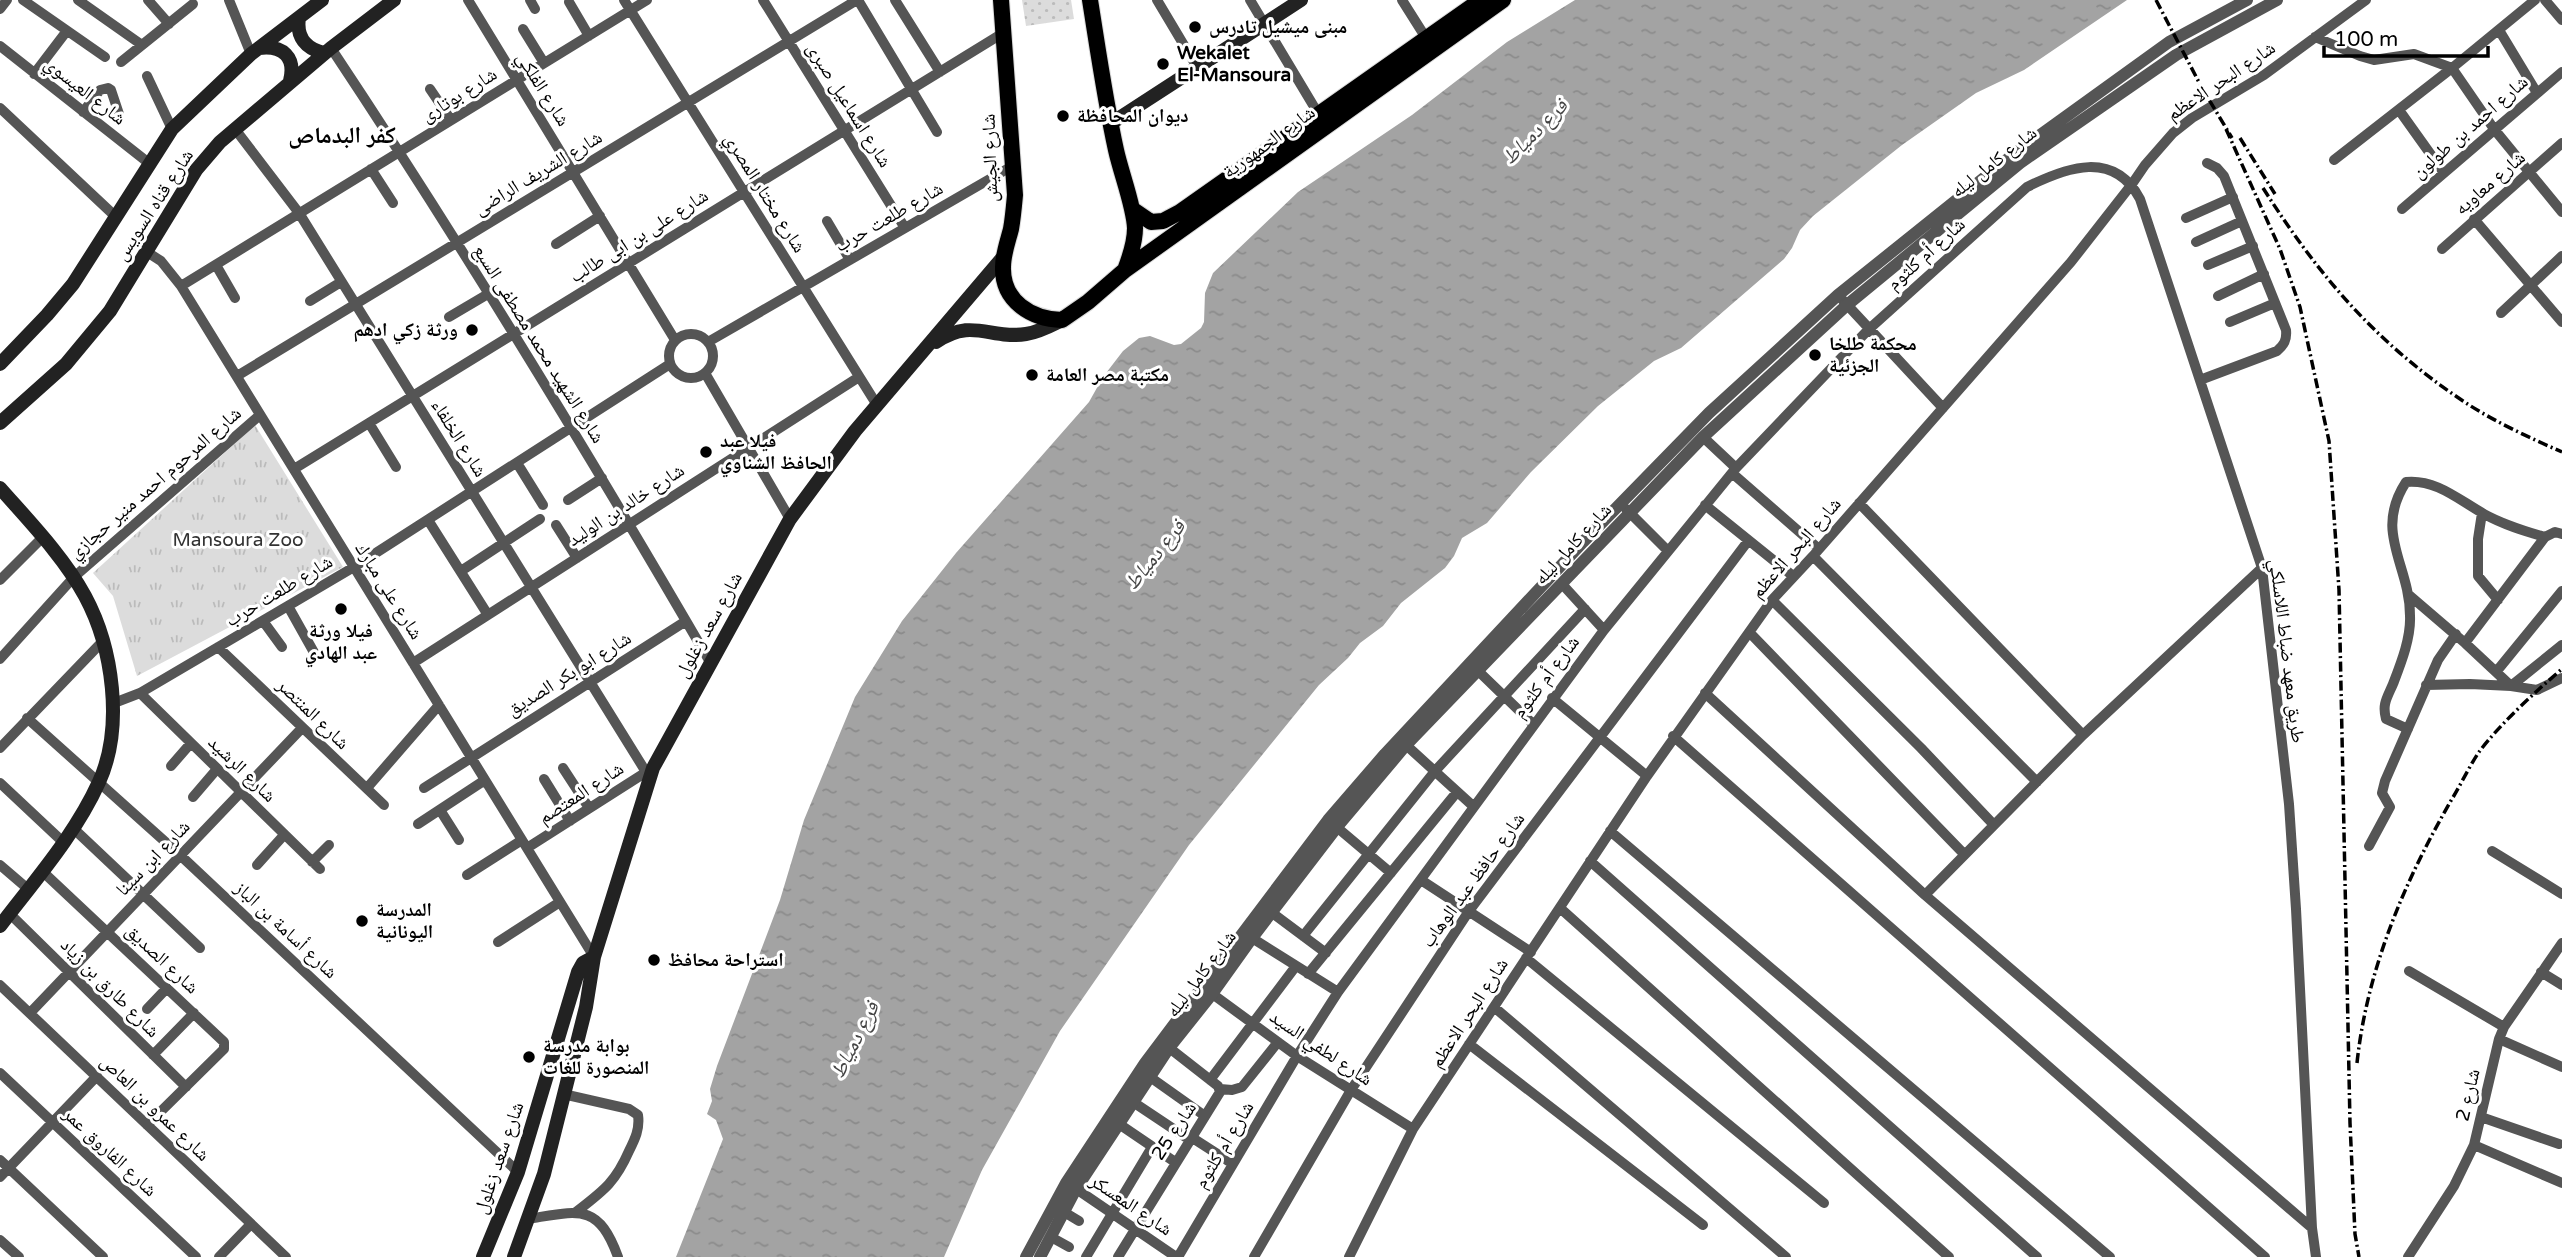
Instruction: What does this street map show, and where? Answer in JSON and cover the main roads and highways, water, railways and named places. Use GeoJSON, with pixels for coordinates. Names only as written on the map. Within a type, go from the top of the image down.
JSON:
{"type":"FeatureCollection","features":[{"type":"Feature","properties":{"kind":"main road","name":"شارع قناه السويس"},"geometry":{"type":"LineString","coordinates":[[0,364],[73,284],[172,130],[255,51],[322,0]]}},
{"type":"Feature","properties":{"kind":"main road","name":"شارع قناه السويس"},"geometry":{"type":"LineString","coordinates":[[0,423],[57,372],[110,311],[196,170],[235,129],[290,81],[394,0]]}},
{"type":"Feature","properties":{"kind":"main road","name":"شارع الجيش"},"geometry":{"type":"LineString","coordinates":[[1001,0],[1014,165],[1012,226],[1004,256],[1004,281],[1016,303],[1037,317],[1062,320]]}},
{"type":"Feature","properties":{"kind":"main road"},"geometry":{"type":"LineString","coordinates":[[1090,0],[1110,124],[1135,229],[1133,247],[1125,270]]}},
{"type":"Feature","properties":{"kind":"main road"},"geometry":{"type":"LineString","coordinates":[[1110,124],[1301,0]]}},
{"type":"Feature","properties":{"kind":"main road","name":"شارع الجمهورية"},"geometry":{"type":"LineString","coordinates":[[1132,208],[1151,222],[1163,221],[1180,212],[1481,0]]}},
{"type":"Feature","properties":{"kind":"main road","name":"شارع الجمهورية"},"geometry":{"type":"LineString","coordinates":[[1062,320],[1125,270],[1503,0]]}},
{"type":"Feature","properties":{"kind":"main road"},"geometry":{"type":"LineString","coordinates":[[299,18],[301,38],[311,49],[328,50]]}},
{"type":"Feature","properties":{"kind":"main road"},"geometry":{"type":"LineString","coordinates":[[255,51],[278,48],[286,53],[291,61],[290,81]]}},
{"type":"Feature","properties":{"kind":"main road","name":"شارع سعد زغلول"},"geometry":{"type":"LineString","coordinates":[[514,1257],[544,1174],[586,1007],[594,957],[650,770],[790,519],[877,405],[1004,256]]}},
{"type":"Feature","properties":{"kind":"main road"},"geometry":{"type":"LineString","coordinates":[[965,301],[968,318],[981,330]]}},
{"type":"Feature","properties":{"kind":"main road","name":"شارع سعد زغلول"},"geometry":{"type":"LineString","coordinates":[[926,348],[944,336],[965,329],[1006,335],[1026,334],[1045,329],[1062,320]]}},
{"type":"Feature","properties":{"kind":"main road"},"geometry":{"type":"LineString","coordinates":[[0,488],[74,578],[93,612],[114,703],[113,729],[104,771],[98,784],[74,829],[0,926]]}},
{"type":"Feature","properties":{"kind":"main road","name":"شارع سعد زغلول"},"geometry":{"type":"LineString","coordinates":[[483,1257],[518,1172],[578,972],[583,963],[594,957]]}},
{"type":"Feature","properties":{"kind":"water","name":"فرع دمياط"},"geometry":{"type":"Polygon","coordinates":[[[1575,0],[2127,0],[2024,70],[1976,93],[1902,145],[1813,216],[1800,230],[1784,259],[1681,348],[1654,361],[1598,406],[1531,472],[1487,523],[1462,538],[1445,568],[1401,603],[1383,626],[1360,643],[1319,685],[1189,845],[1060,1031],[982,1170],[944,1257],[676,1257],[723,1139],[716,1120],[707,1114],[712,1101],[710,1089],[780,900],[804,820],[855,697],[902,621],[956,553],[1089,402],[1103,377],[1123,351],[1139,338],[1150,336],[1174,345],[1181,344],[1201,328],[1204,322],[1205,293],[1213,273],[1298,192],[1412,115],[1507,42],[1575,0]]]}},
{"type":"Feature","properties":{"kind":"railway"},"geometry":{"type":"LineString","coordinates":[[2156,0],[2202,88],[2232,138]]}},
{"type":"Feature","properties":{"kind":"railway"},"geometry":{"type":"LineString","coordinates":[[2226,129],[2280,249],[2300,307],[2329,441],[2339,590],[2350,1123],[2355,1234],[2359,1257]]}},
{"type":"Feature","properties":{"kind":"railway"},"geometry":{"type":"LineString","coordinates":[[2240,138],[2275,194]]}},
{"type":"Feature","properties":{"kind":"railway"},"geometry":{"type":"LineString","coordinates":[[2263,188],[2328,279],[2402,355],[2431,379],[2474,408],[2562,452]]}},
{"type":"Feature","properties":{"kind":"railway"},"geometry":{"type":"LineString","coordinates":[[2357,1063],[2369,993],[2379,960],[2404,893],[2435,830],[2479,752],[2507,720],[2562,669]]}},
{"type":"Feature","properties":{"kind":"place","name":"مبنى ميشيل تادرس"},"geometry":{"type":"Point","coordinates":[1195,27]}},
{"type":"Feature","properties":{"kind":"place","name":"Wekalet El-Mansoura"},"geometry":{"type":"Point","coordinates":[1163,64]}},
{"type":"Feature","properties":{"kind":"place","name":"ديوان المحافظة"},"geometry":{"type":"Point","coordinates":[1063,116]}},
{"type":"Feature","properties":{"kind":"place","name":"ورثة زكي ادهم"},"geometry":{"type":"Point","coordinates":[472,330]}},
{"type":"Feature","properties":{"kind":"place","name":"محكمة طلخا الجزئية"},"geometry":{"type":"Point","coordinates":[1815,355]}},
{"type":"Feature","properties":{"kind":"place","name":"مكتبة مصر العامة"},"geometry":{"type":"Point","coordinates":[1032,375]}},
{"type":"Feature","properties":{"kind":"place","name":"فيلا عبد الحافظ الشناوي"},"geometry":{"type":"Point","coordinates":[706,452]}},
{"type":"Feature","properties":{"kind":"place","name":"فيلا ورثة عبد الهادي"},"geometry":{"type":"Point","coordinates":[341,609]}},
{"type":"Feature","properties":{"kind":"place","name":"المدرسة اليونانية"},"geometry":{"type":"Point","coordinates":[362,921]}},
{"type":"Feature","properties":{"kind":"place","name":"استراحة محافظ"},"geometry":{"type":"Point","coordinates":[654,960]}},
{"type":"Feature","properties":{"kind":"place","name":"بوابة مدرسة المنصورة للغات"},"geometry":{"type":"Point","coordinates":[529,1057]}},
{"type":"Feature","properties":{"kind":"district","name":"كفر البدماص"},"geometry":{"type":"Point","coordinates":[342,136]}},
{"type":"Feature","properties":{"kind":"park label","name":"Mansoura Zoo"},"geometry":{"type":"Point","coordinates":[238,540]}}]}
